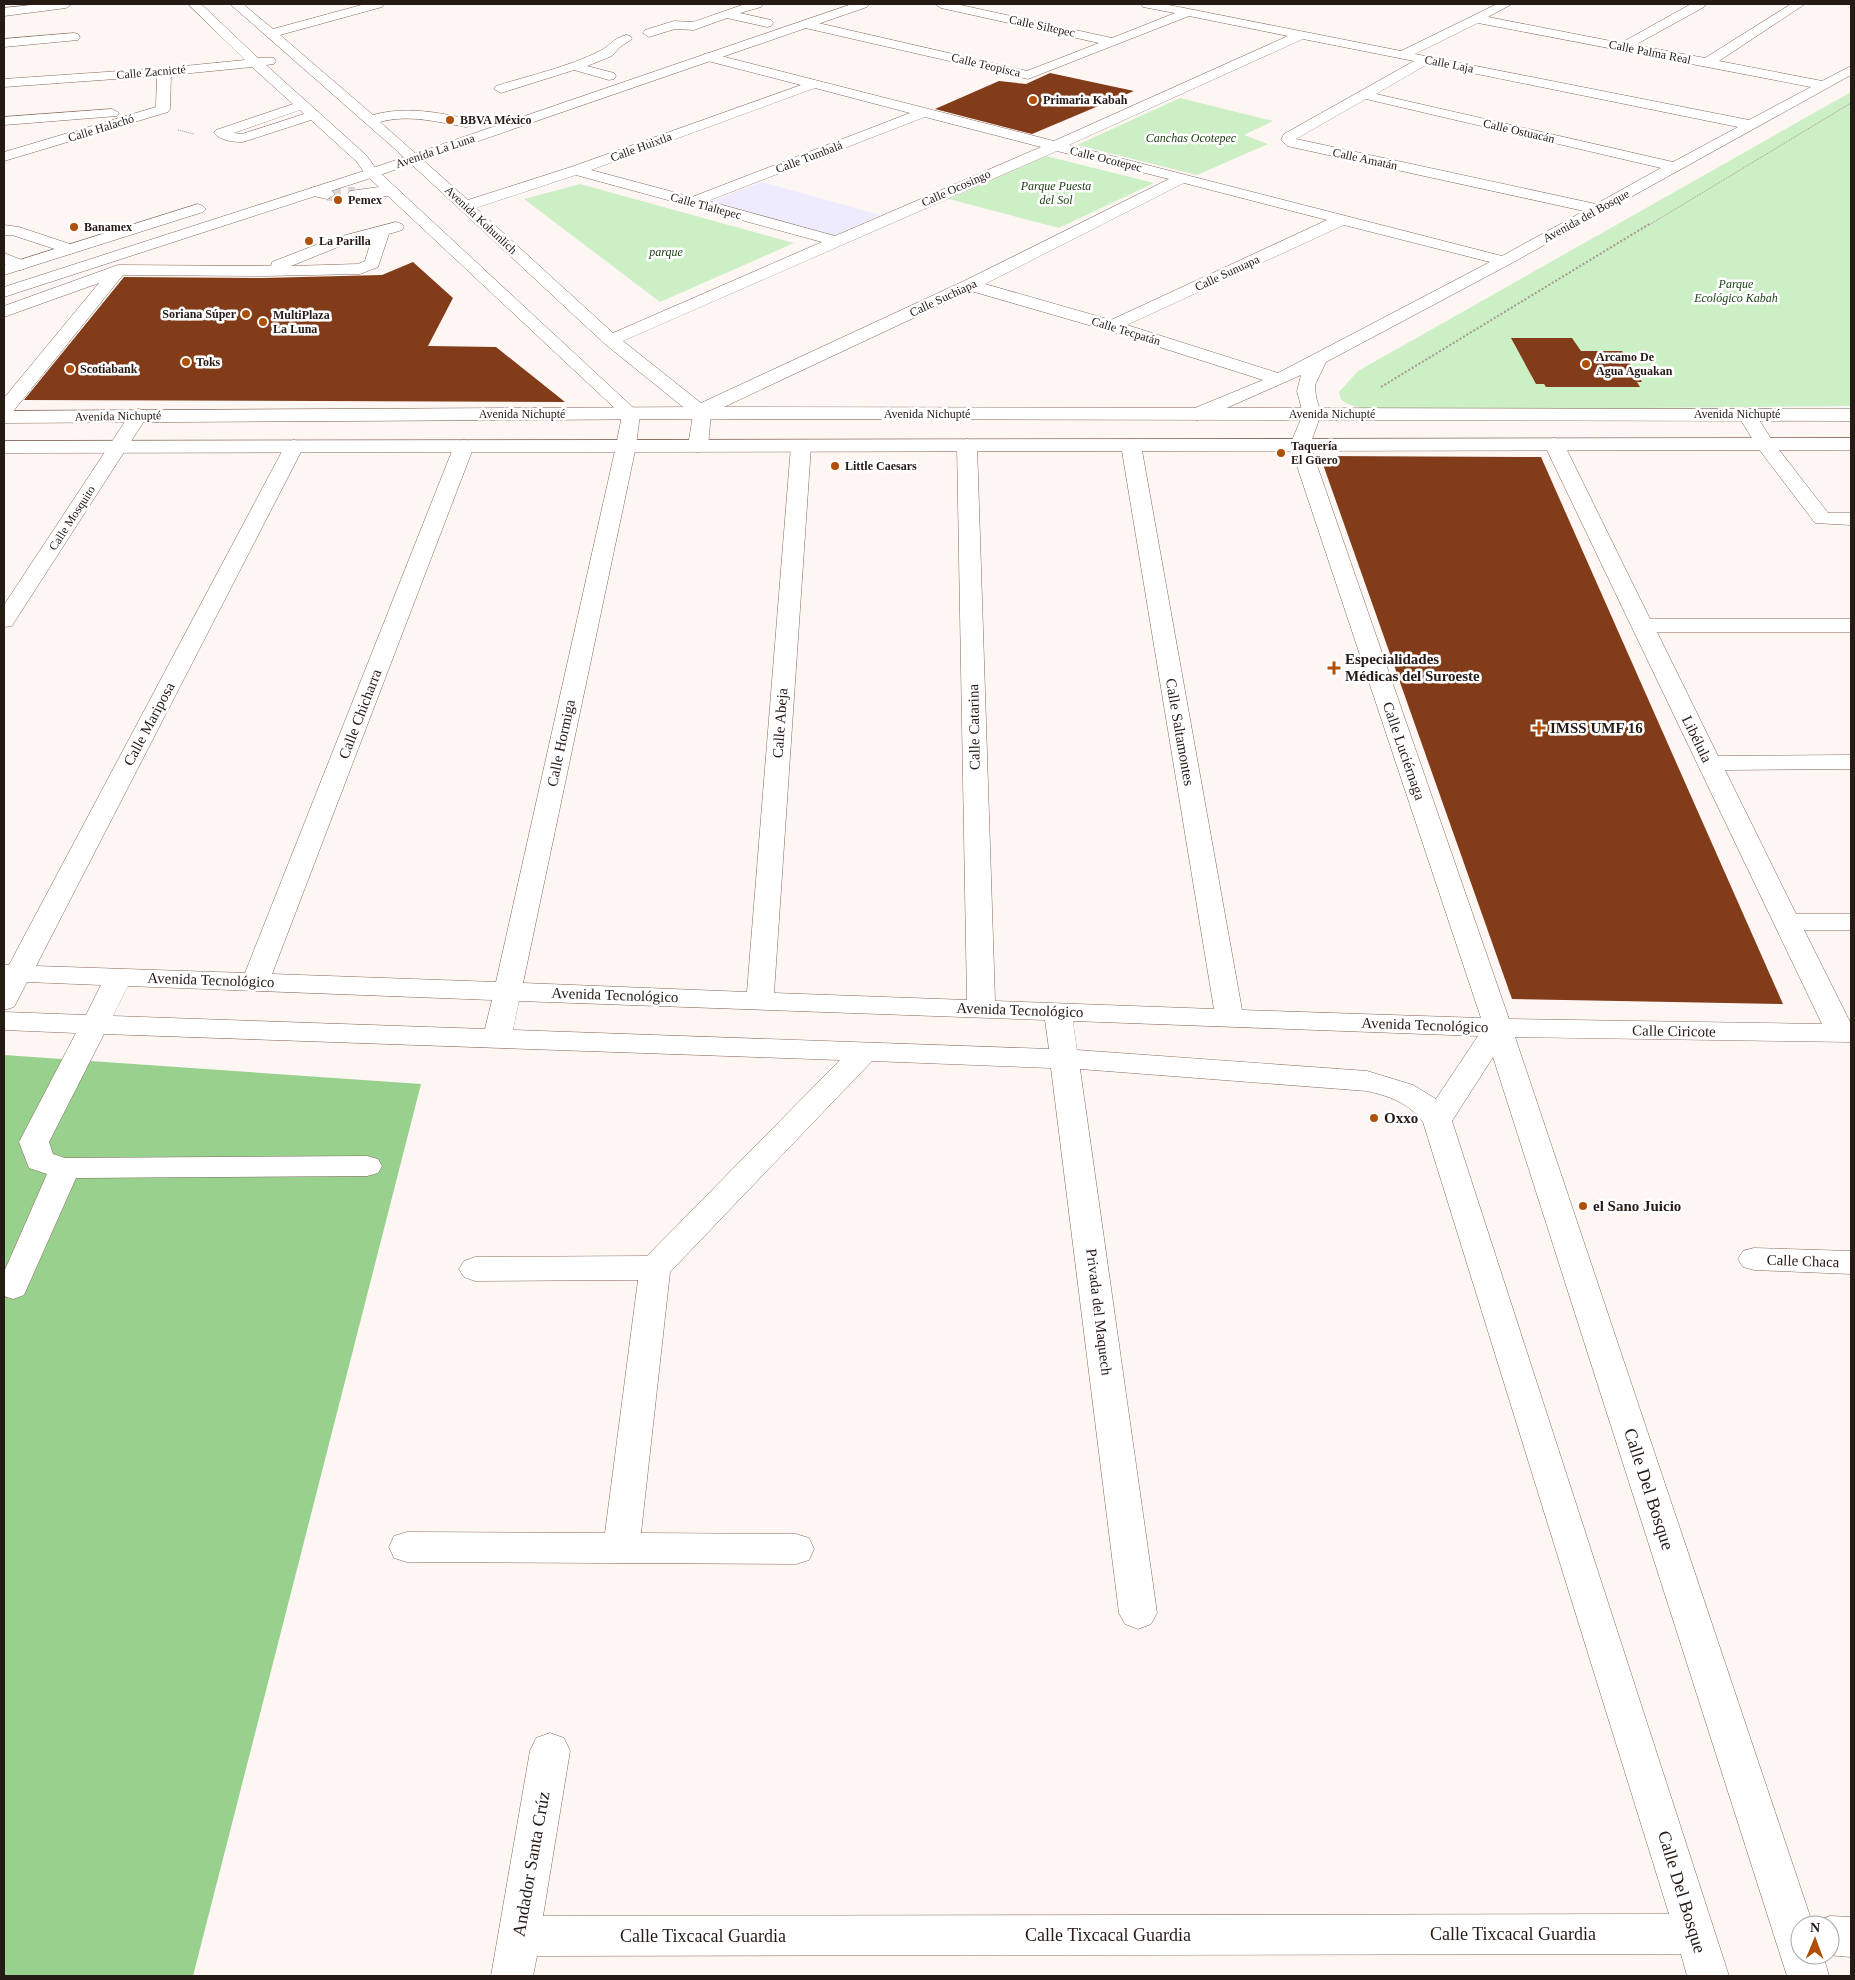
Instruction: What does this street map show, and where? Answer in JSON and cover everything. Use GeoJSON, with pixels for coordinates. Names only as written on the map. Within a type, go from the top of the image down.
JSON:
{"type":"FeatureCollection","features":[{"type":"Feature","properties":{"kind":"street"},"geometry":{"type":"LineString","coordinates":[[4,6],[18,4]]}},
{"type":"Feature","properties":{"kind":"street"},"geometry":{"type":"LineString","coordinates":[[4,12],[66,4]]}},
{"type":"Feature","properties":{"kind":"street"},"geometry":{"type":"LineString","coordinates":[[194,4],[361,158],[372,173],[631,414],[626,446]]}},
{"type":"Feature","properties":{"kind":"street","name":"Avenida Kohunlich"},"geometry":{"type":"LineString","coordinates":[[236,4],[414,158],[611,340],[701,412]]}},
{"type":"Feature","properties":{"kind":"street"},"geometry":{"type":"LineString","coordinates":[[270,34],[378,4]]}},
{"type":"Feature","properties":{"kind":"street"},"geometry":{"type":"LineString","coordinates":[[649,33],[674,25],[694,26],[757,4]]}},
{"type":"Feature","properties":{"kind":"street"},"geometry":{"type":"LineString","coordinates":[[684,51],[824,4]]}},
{"type":"Feature","properties":{"kind":"street","name":"Avenida La Luna"},"geometry":{"type":"LineString","coordinates":[[4,292],[321,193],[414,158],[863,4]]}},
{"type":"Feature","properties":{"kind":"street","name":"Calle Siltepec"},"geometry":{"type":"LineString","coordinates":[[941,4],[1113,42]]}},
{"type":"Feature","properties":{"kind":"street","name":"Calle Laja"},"geometry":{"type":"LineString","coordinates":[[1147,4],[1751,125]]}},
{"type":"Feature","properties":{"kind":"street"},"geometry":{"type":"LineString","coordinates":[[1403,55],[1506,4]]}},
{"type":"Feature","properties":{"kind":"street"},"geometry":{"type":"LineString","coordinates":[[1624,46],[1700,4]]}},
{"type":"Feature","properties":{"kind":"street"},"geometry":{"type":"LineString","coordinates":[[1706,63],[1799,4]]}},
{"type":"Feature","properties":{"kind":"street"},"geometry":{"type":"LineString","coordinates":[[50,5],[82,48]]}},
{"type":"Feature","properties":{"kind":"street","name":"Calle Teopisca"},"geometry":{"type":"LineString","coordinates":[[805,24],[1028,75],[1189,12]]}},
{"type":"Feature","properties":{"kind":"street"},"geometry":{"type":"LineString","coordinates":[[726,14],[767,23]]}},
{"type":"Feature","properties":{"kind":"street","name":"Calle Palma Real"},"geometry":{"type":"LineString","coordinates":[[1477,18],[1824,85]]}},
{"type":"Feature","properties":{"kind":"street","name":"Calle Ocosingo"},"geometry":{"type":"LineString","coordinates":[[611,340],[1054,146],[1301,35]]}},
{"type":"Feature","properties":{"kind":"street"},"geometry":{"type":"LineString","coordinates":[[4,43],[74,37]]}},
{"type":"Feature","properties":{"kind":"street"},"geometry":{"type":"LineString","coordinates":[[501,89],[574,66],[607,53],[615,44],[626,40]]}},
{"type":"Feature","properties":{"kind":"street","name":"Calle Zacnicté"},"geometry":{"type":"LineString","coordinates":[[4,83],[164,72],[297,57]]}},
{"type":"Feature","properties":{"kind":"street","name":"Calle Ocotepec"},"geometry":{"type":"LineString","coordinates":[[709,57],[1504,261]]}},
{"type":"Feature","properties":{"kind":"street","name":"Calle Amatán"},"geometry":{"type":"LineString","coordinates":[[1426,60],[1289,137],[1288,140],[1292,143],[1598,209]]}},
{"type":"Feature","properties":{"kind":"street"},"geometry":{"type":"LineString","coordinates":[[574,66],[614,74],[582,84]]}},
{"type":"Feature","properties":{"kind":"street","name":"Avenida del Bosque"},"geometry":{"type":"LineString","coordinates":[[1197,414],[1280,379],[1319,359],[1504,261],[1851,70]]}},
{"type":"Feature","properties":{"kind":"street"},"geometry":{"type":"LineString","coordinates":[[4,121],[163,109],[164,72]]}},
{"type":"Feature","properties":{"kind":"street","name":"Calle Huixtla"},"geometry":{"type":"LineString","coordinates":[[466,206],[576,170],[815,84]]}},
{"type":"Feature","properties":{"kind":"street","name":"Calle Ostuacán"},"geometry":{"type":"LineString","coordinates":[[1364,95],[1674,167]]}},
{"type":"Feature","properties":{"kind":"street","name":"Calle Halachó"},"geometry":{"type":"LineString","coordinates":[[4,157],[163,109]]}},
{"type":"Feature","properties":{"kind":"street"},"geometry":{"type":"LineString","coordinates":[[308,110],[243,138],[234,138],[221,133],[308,110]]}},
{"type":"Feature","properties":{"kind":"street","name":"Calle Tumbalá"},"geometry":{"type":"LineString","coordinates":[[693,202],[925,112]]}},
{"type":"Feature","properties":{"kind":"street"},"geometry":{"type":"LineString","coordinates":[[371,120],[393,115],[415,115],[466,123]]}},
{"type":"Feature","properties":{"kind":"street","name":"Avenida La Luna"},"geometry":{"type":"LineString","coordinates":[[437,133],[484,117]]}},
{"type":"Feature","properties":{"kind":"street","name":"Avenida La Luna"},"geometry":{"type":"LineString","coordinates":[[343,164],[418,139]]}},
{"type":"Feature","properties":{"kind":"street","name":"Calle Tlaltepec"},"geometry":{"type":"LineString","coordinates":[[576,170],[836,241]]}},
{"type":"Feature","properties":{"kind":"street","name":"Calle Suchiapa"},"geometry":{"type":"LineString","coordinates":[[701,412],[970,285],[1183,178]]}},
{"type":"Feature","properties":{"kind":"street"},"geometry":{"type":"LineString","coordinates":[[355,194],[391,191]]}},
{"type":"Feature","properties":{"kind":"street"},"geometry":{"type":"LineString","coordinates":[[4,270],[211,205]]}},
{"type":"Feature","properties":{"kind":"street","name":"Calle Sunuapa"},"geometry":{"type":"LineString","coordinates":[[1112,326],[1343,219]]}},
{"type":"Feature","properties":{"kind":"street"},"geometry":{"type":"LineString","coordinates":[[263,271],[337,242],[382,230],[424,222]]}},
{"type":"Feature","properties":{"kind":"street"},"geometry":{"type":"LineString","coordinates":[[4,230],[13,230],[70,249]]}},
{"type":"Feature","properties":{"kind":"street"},"geometry":{"type":"LineString","coordinates":[[80,267],[118,270],[348,271],[368,267],[372,264],[382,230]]}},
{"type":"Feature","properties":{"kind":"street"},"geometry":{"type":"LineString","coordinates":[[494,250],[510,246]]}},
{"type":"Feature","properties":{"kind":"street"},"geometry":{"type":"LineString","coordinates":[[461,256],[477,253]]}},
{"type":"Feature","properties":{"kind":"street"},"geometry":{"type":"LineString","coordinates":[[4,258],[21,265]]}},
{"type":"Feature","properties":{"kind":"street"},"geometry":{"type":"LineString","coordinates":[[4,312],[118,270]]}},
{"type":"Feature","properties":{"kind":"street"},"geometry":{"type":"LineString","coordinates":[[7,402],[118,270]]}},
{"type":"Feature","properties":{"kind":"street"},"geometry":{"type":"LineString","coordinates":[[4,275],[25,285]]}},
{"type":"Feature","properties":{"kind":"street","name":"Calle Tecpatán"},"geometry":{"type":"LineString","coordinates":[[970,285],[1112,326],[1280,379]]}},
{"type":"Feature","properties":{"kind":"street"},"geometry":{"type":"LineString","coordinates":[[1300,445],[1312,414],[1305,398],[1305,384],[1319,359]]}},
{"type":"Feature","properties":{"kind":"street"},"geometry":{"type":"LineString","coordinates":[[698,446],[701,412]]}},
{"type":"Feature","properties":{"kind":"street","name":"Avenida Nichupté"},"geometry":{"type":"LineString","coordinates":[[4,417],[701,412],[1851,415]]}},
{"type":"Feature","properties":{"kind":"street"},"geometry":{"type":"LineString","coordinates":[[1746,414],[1765,444],[1822,519],[1851,519]]}},
{"type":"Feature","properties":{"kind":"street","name":"Calle Mosquito"},"geometry":{"type":"LineString","coordinates":[[4,621],[139,415]]}},
{"type":"Feature","properties":{"kind":"street","name":"Libélula"},"geometry":{"type":"LineString","coordinates":[[1554,444],[1787,922],[1846,1033]]}},
{"type":"Feature","properties":{"kind":"street"},"geometry":{"type":"LineString","coordinates":[[4,447],[1851,444]]}},
{"type":"Feature","properties":{"kind":"street","name":"Calle Catarina"},"geometry":{"type":"LineString","coordinates":[[967,445],[981,1009]]}},
{"type":"Feature","properties":{"kind":"street","name":"Calle Saltamontes"},"geometry":{"type":"LineString","coordinates":[[1130,445],[1230,1018]]}},
{"type":"Feature","properties":{"kind":"street","name":"Calle Luciérnaga"},"geometry":{"type":"LineString","coordinates":[[1300,445],[1498,1028]]}},
{"type":"Feature","properties":{"kind":"street","name":"Calle Mariposa"},"geometry":{"type":"LineString","coordinates":[[4,1001],[11,973],[294,446]]}},
{"type":"Feature","properties":{"kind":"street","name":"Calle Chicharra"},"geometry":{"type":"LineString","coordinates":[[255,982],[464,446]]}},
{"type":"Feature","properties":{"kind":"street","name":"Calle Hormiga"},"geometry":{"type":"LineString","coordinates":[[497,1039],[626,446]]}},
{"type":"Feature","properties":{"kind":"street","name":"Calle Abeja"},"geometry":{"type":"LineString","coordinates":[[760,1000],[801,446]]}},
{"type":"Feature","properties":{"kind":"street"},"geometry":{"type":"LineString","coordinates":[[1642,626],[1851,625]]}},
{"type":"Feature","properties":{"kind":"street"},"geometry":{"type":"LineString","coordinates":[[1709,763],[1851,762]]}},
{"type":"Feature","properties":{"kind":"street"},"geometry":{"type":"LineString","coordinates":[[1787,922],[1851,922]]}},
{"type":"Feature","properties":{"kind":"street","name":"Avenida Tecnológico"},"geometry":{"type":"LineString","coordinates":[[11,973],[1498,1028]]}},
{"type":"Feature","properties":{"kind":"street"},"geometry":{"type":"LineString","coordinates":[[119,977],[34,1142],[40,1161],[65,1168],[367,1166]]}},
{"type":"Feature","properties":{"kind":"street","name":"Privada del Maquech"},"geometry":{"type":"LineString","coordinates":[[1058,1012],[1066,1059],[1138,1613]]}},
{"type":"Feature","properties":{"kind":"street"},"geometry":{"type":"LineString","coordinates":[[4,1021],[1066,1059],[1367,1081],[1390,1087],[1424,1103],[1437,1121]]}},
{"type":"Feature","properties":{"kind":"street","name":"Avenida Tecnológico"},"geometry":{"type":"LineString","coordinates":[[1437,1121],[1498,1028]]}},
{"type":"Feature","properties":{"kind":"street","name":"Calle Ciricote"},"geometry":{"type":"LineString","coordinates":[[1498,1028],[1846,1033]]}},
{"type":"Feature","properties":{"kind":"street","name":"Calle Del Bosque"},"geometry":{"type":"LineString","coordinates":[[1498,1028],[1796,1915]]}},
{"type":"Feature","properties":{"kind":"street"},"geometry":{"type":"LineString","coordinates":[[621,1549],[655,1268],[865,1052]]}},
{"type":"Feature","properties":{"kind":"street","name":"Calle Del Bosque"},"geometry":{"type":"LineString","coordinates":[[1437,1121],[1708,1976]]}},
{"type":"Feature","properties":{"kind":"street"},"geometry":{"type":"LineString","coordinates":[[13,1287],[65,1168]]}},
{"type":"Feature","properties":{"kind":"street","name":"Calle Chaca"},"geometry":{"type":"LineString","coordinates":[[1754,1259],[1851,1263]]}},
{"type":"Feature","properties":{"kind":"street"},"geometry":{"type":"LineString","coordinates":[[476,1269],[655,1268]]}},
{"type":"Feature","properties":{"kind":"street"},"geometry":{"type":"LineString","coordinates":[[407,1546],[796,1549]]}},
{"type":"Feature","properties":{"kind":"street","name":"Andador Santa Crúz"},"geometry":{"type":"LineString","coordinates":[[512,1976],[550,1751]]}},
{"type":"Feature","properties":{"kind":"street","name":"Calle Tixcacal Guardia"},"geometry":{"type":"LineString","coordinates":[[519,1936],[1696,1934]]}},
{"type":"Feature","properties":{"kind":"path"},"geometry":{"type":"LineString","coordinates":[[1375,391],[1474,329],[1737,174],[1851,103]]}},
{"type":"Feature","properties":{"kind":"shaded area"},"geometry":{"type":"Polygon","coordinates":[[[762,182],[880,215],[831,237],[707,203],[762,182]]]}},
{"type":"Feature","properties":{"kind":"green space","name":"Parque Ecológico Kabah"},"geometry":{"type":"Polygon","coordinates":[[[1851,92],[1851,406],[1394,410],[1356,407],[1341,399],[1339,392],[1358,371],[1851,92]]]}},
{"type":"Feature","properties":{"kind":"green space","name":"Canchas Ocotepec"},"geometry":{"type":"Polygon","coordinates":[[[1180,98],[1273,121],[1244,135],[1268,144],[1197,175],[1077,145],[1180,98]]]}},
{"type":"Feature","properties":{"kind":"green space","name":"Parque Puesta del Sol"},"geometry":{"type":"Polygon","coordinates":[[[1046,156],[1154,183],[1059,228],[949,199],[1046,156]]]}},
{"type":"Feature","properties":{"kind":"green space","name":"parque"},"geometry":{"type":"Polygon","coordinates":[[[580,184],[794,243],[660,302],[524,199],[580,184]]]}},
{"type":"Feature","properties":{"kind":"green space"},"geometry":{"type":"Polygon","coordinates":[[[4,1055],[421,1084],[193,1976],[4,1976],[4,1055]]]}},
{"type":"Feature","properties":{"kind":"building","name":"Primaria Kabah"},"geometry":{"type":"Polygon","coordinates":[[[1050,73],[1134,91],[1032,134],[935,109],[999,81],[1026,84],[1050,73]]]}},
{"type":"Feature","properties":{"kind":"building","name":"MultiPlaza La Luna"},"geometry":{"type":"Polygon","coordinates":[[[413,262],[453,298],[428,346],[496,347],[565,402],[24,400],[124,277],[263,278],[382,275],[413,262]]]}},
{"type":"Feature","properties":{"kind":"building","name":"Arcamo De Agua Aguakan"},"geometry":{"type":"Polygon","coordinates":[[[1511,338],[1572,338],[1581,351],[1622,351],[1642,382],[1637,382],[1640,387],[1546,387],[1544,384],[1536,384],[1511,338]]]}},
{"type":"Feature","properties":{"kind":"building","name":"IMSS UMF 16"},"geometry":{"type":"Polygon","coordinates":[[[1320,456],[1541,457],[1783,1004],[1512,999],[1320,456]]]}},
{"type":"Feature","properties":{"kind":"tunnel"},"geometry":{"type":"LineString","coordinates":[[327,194],[355,194]]}},
{"type":"Feature","properties":{"kind":"place","name":"Primaria Kabah"},"geometry":{"type":"Point","coordinates":[1033,100]}},
{"type":"Feature","properties":{"kind":"place","name":"BBVA México"},"geometry":{"type":"Point","coordinates":[450,120]}},
{"type":"Feature","properties":{"kind":"place","name":"Pemex"},"geometry":{"type":"Point","coordinates":[338,200]}},
{"type":"Feature","properties":{"kind":"place","name":"Banamex"},"geometry":{"type":"Point","coordinates":[74,227]}},
{"type":"Feature","properties":{"kind":"place","name":"La Parilla"},"geometry":{"type":"Point","coordinates":[309,241]}},
{"type":"Feature","properties":{"kind":"place","name":"Soriana Súper"},"geometry":{"type":"Point","coordinates":[246,314]}},
{"type":"Feature","properties":{"kind":"place","name":"MultiPlaza La Luna"},"geometry":{"type":"Point","coordinates":[263,322]}},
{"type":"Feature","properties":{"kind":"place","name":"Toks"},"geometry":{"type":"Point","coordinates":[186,362]}},
{"type":"Feature","properties":{"kind":"place","name":"Arcamo De Agua Aguakan"},"geometry":{"type":"Point","coordinates":[1586,364]}},
{"type":"Feature","properties":{"kind":"place","name":"Scotiabank"},"geometry":{"type":"Point","coordinates":[70,369]}},
{"type":"Feature","properties":{"kind":"place","name":"Taquería El Güero"},"geometry":{"type":"Point","coordinates":[1281,453]}},
{"type":"Feature","properties":{"kind":"place","name":"Little Caesars"},"geometry":{"type":"Point","coordinates":[835,466]}},
{"type":"Feature","properties":{"kind":"place","name":"Especialidades Médicas del Suroeste"},"geometry":{"type":"Point","coordinates":[1334,668]}},
{"type":"Feature","properties":{"kind":"place","name":"IMSS UMF 16"},"geometry":{"type":"Point","coordinates":[1539,728]}},
{"type":"Feature","properties":{"kind":"place","name":"Oxxo"},"geometry":{"type":"Point","coordinates":[1374,1118]}},
{"type":"Feature","properties":{"kind":"place","name":"el Sano Juicio"},"geometry":{"type":"Point","coordinates":[1583,1206]}}]}
